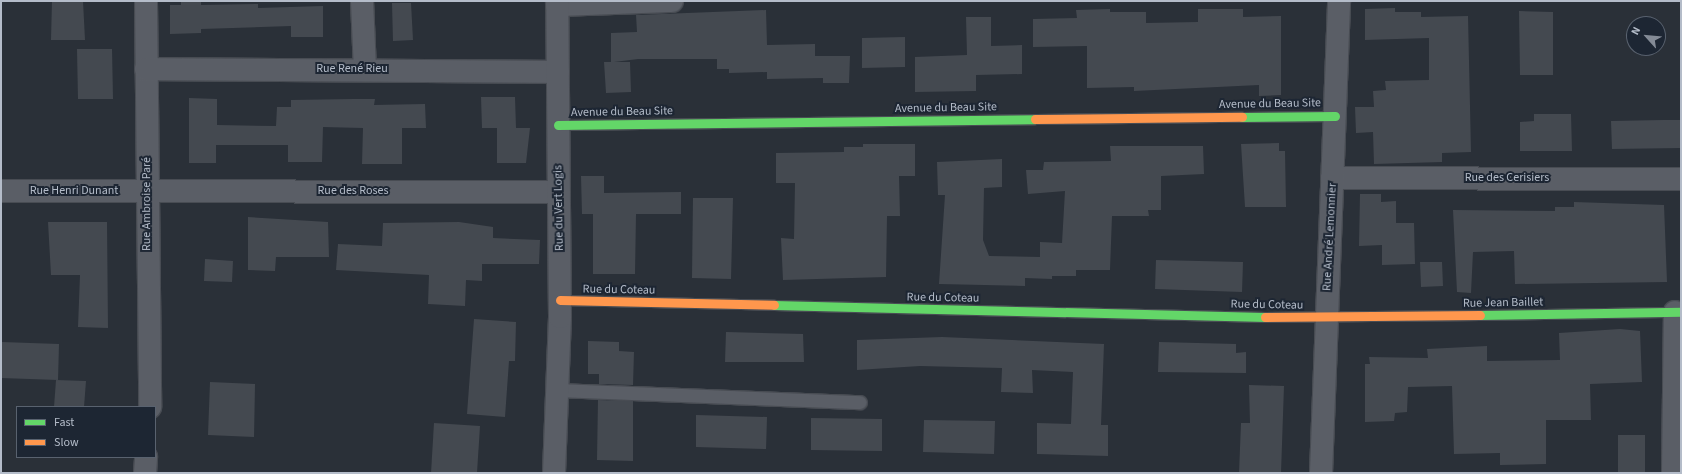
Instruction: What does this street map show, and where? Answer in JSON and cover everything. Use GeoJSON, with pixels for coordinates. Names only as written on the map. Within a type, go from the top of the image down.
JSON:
{"type":"FeatureCollection","features":[{"type":"Feature","properties":{"kind":"street","name":"Rue Ambroise Paré"},"geometry":{"type":"LineString","coordinates":[[146,1],[150,406]]}},
{"type":"Feature","properties":{"kind":"street"},"geometry":{"type":"LineString","coordinates":[[362,1],[365,69]]}},
{"type":"Feature","properties":{"kind":"street"},"geometry":{"type":"LineString","coordinates":[[557,3],[672,1]]}},
{"type":"Feature","properties":{"kind":"street","name":"Rue André Lemonnier"},"geometry":{"type":"LineString","coordinates":[[1321,473],[1325,318],[1339,1]]}},
{"type":"Feature","properties":{"kind":"street","name":"Rue du Vert Logis"},"geometry":{"type":"LineString","coordinates":[[554,473],[560,300],[557,3]]}},
{"type":"Feature","properties":{"kind":"street","name":"Rue René Rieu"},"geometry":{"type":"LineString","coordinates":[[146,69],[365,69],[558,72]]}},
{"type":"Feature","properties":{"kind":"street","name":"Avenue du Beau Site"},"geometry":{"type":"LineString","coordinates":[[558,125],[1335,116]]}},
{"type":"Feature","properties":{"kind":"street","name":"Rue des Cerisiers"},"geometry":{"type":"LineString","coordinates":[[1332,178],[1681,179]]}},
{"type":"Feature","properties":{"kind":"street","name":"Rue Henri Dunant"},"geometry":{"type":"LineString","coordinates":[[1,191],[147,190]]}},
{"type":"Feature","properties":{"kind":"street","name":"Rue des Roses"},"geometry":{"type":"LineString","coordinates":[[147,190],[559,192]]}},
{"type":"Feature","properties":{"kind":"street","name":"Rue du Coteau"},"geometry":{"type":"LineString","coordinates":[[560,300],[1325,318]]}},
{"type":"Feature","properties":{"kind":"street"},"geometry":{"type":"LineString","coordinates":[[1673,473],[1678,312]]}},
{"type":"Feature","properties":{"kind":"street","name":"Rue Jean Baillet"},"geometry":{"type":"LineString","coordinates":[[1325,318],[1678,312]]}},
{"type":"Feature","properties":{"kind":"street"},"geometry":{"type":"LineString","coordinates":[[144,473],[146,458]]}},
{"type":"Feature","properties":{"kind":"lane"},"geometry":{"type":"LineString","coordinates":[[558,390],[860,402]]}},
{"type":"Feature","properties":{"kind":"building"},"geometry":{"type":"Polygon","coordinates":[[[52,1],[83,1],[85,40],[51,40],[52,1]]]}},
{"type":"Feature","properties":{"kind":"building"},"geometry":{"type":"Polygon","coordinates":[[[181,1],[201,1],[201,5],[258,4],[258,8],[323,6],[323,37],[291,37],[291,26],[201,29],[201,33],[170,34],[170,5],[181,5],[181,1]]]}},
{"type":"Feature","properties":{"kind":"building"},"geometry":{"type":"Polygon","coordinates":[[[392,3],[411,3],[413,40],[393,41],[392,3]]]}},
{"type":"Feature","properties":{"kind":"building"},"geometry":{"type":"Polygon","coordinates":[[[1395,8],[1395,12],[1421,12],[1421,17],[1468,16],[1471,152],[1442,153],[1442,162],[1374,164],[1373,132],[1356,133],[1355,107],[1374,107],[1373,91],[1386,90],[1385,81],[1429,80],[1429,38],[1365,40],[1365,9],[1395,8]]]}},
{"type":"Feature","properties":{"kind":"building"},"geometry":{"type":"Polygon","coordinates":[[[1110,9],[1110,12],[1146,12],[1146,23],[1198,22],[1198,9],[1243,9],[1243,17],[1281,16],[1281,95],[1259,96],[1259,85],[1134,91],[1134,87],[1087,88],[1087,46],[1033,47],[1033,19],[1077,18],[1076,10],[1110,9]]]}},
{"type":"Feature","properties":{"kind":"building"},"geometry":{"type":"Polygon","coordinates":[[[766,10],[767,45],[815,44],[815,56],[850,56],[849,83],[823,83],[823,78],[767,79],[767,72],[729,73],[729,69],[717,69],[717,59],[638,59],[614,62],[630,62],[631,92],[606,93],[604,62],[611,62],[611,33],[637,32],[636,15],[766,10]]]}},
{"type":"Feature","properties":{"kind":"building"},"geometry":{"type":"Polygon","coordinates":[[[1519,11],[1553,12],[1553,75],[1520,75],[1519,11]]]}},
{"type":"Feature","properties":{"kind":"building"},"geometry":{"type":"Polygon","coordinates":[[[966,17],[991,17],[991,46],[1022,45],[1022,74],[976,75],[976,91],[915,92],[915,57],[967,55],[966,17]]]}},
{"type":"Feature","properties":{"kind":"building"},"geometry":{"type":"Polygon","coordinates":[[[905,37],[905,67],[862,68],[862,38],[905,37]]]}},
{"type":"Feature","properties":{"kind":"building"},"geometry":{"type":"Polygon","coordinates":[[[77,49],[112,49],[113,99],[78,99],[77,49]]]}},
{"type":"Feature","properties":{"kind":"building"},"geometry":{"type":"Polygon","coordinates":[[[481,97],[515,97],[516,128],[530,128],[526,163],[497,163],[497,128],[482,128],[481,97]]]}},
{"type":"Feature","properties":{"kind":"building"},"geometry":{"type":"Polygon","coordinates":[[[189,98],[217,99],[217,125],[276,126],[277,107],[291,107],[291,100],[375,99],[374,105],[425,104],[426,128],[402,128],[402,164],[362,164],[363,128],[323,127],[322,162],[288,162],[288,145],[216,145],[216,163],[189,163],[189,98]]]}},
{"type":"Feature","properties":{"kind":"building"},"geometry":{"type":"Polygon","coordinates":[[[1534,114],[1571,114],[1572,151],[1520,151],[1520,122],[1534,121],[1534,114]]]}},
{"type":"Feature","properties":{"kind":"building"},"geometry":{"type":"Polygon","coordinates":[[[1681,120],[1681,148],[1612,149],[1611,121],[1681,120]]]}},
{"type":"Feature","properties":{"kind":"building"},"geometry":{"type":"Polygon","coordinates":[[[1279,143],[1279,151],[1285,151],[1286,207],[1245,207],[1241,144],[1279,143]]]}},
{"type":"Feature","properties":{"kind":"building"},"geometry":{"type":"Polygon","coordinates":[[[863,144],[915,144],[915,176],[899,176],[900,216],[887,216],[886,277],[783,280],[781,238],[794,239],[795,183],[776,183],[776,153],[844,152],[844,147],[863,147],[863,144]]]}},
{"type":"Feature","properties":{"kind":"building"},"geometry":{"type":"Polygon","coordinates":[[[1110,146],[1203,146],[1204,174],[1161,176],[1161,210],[1148,210],[1149,216],[1112,216],[1110,270],[1076,270],[1076,276],[1052,276],[1052,279],[1025,278],[1025,286],[939,284],[945,195],[938,195],[937,162],[1002,159],[1002,187],[984,188],[983,240],[989,256],[1040,257],[1040,242],[1062,243],[1065,191],[1028,194],[1026,170],[1043,170],[1044,162],[1111,161],[1110,146]]]}},
{"type":"Feature","properties":{"kind":"building"},"geometry":{"type":"Polygon","coordinates":[[[581,176],[604,176],[604,193],[681,192],[681,214],[636,214],[635,274],[593,274],[593,214],[582,214],[581,176]]]}},
{"type":"Feature","properties":{"kind":"building"},"geometry":{"type":"Polygon","coordinates":[[[1360,194],[1381,194],[1381,202],[1396,201],[1396,223],[1414,223],[1415,264],[1382,265],[1382,245],[1359,246],[1360,194]]]}},
{"type":"Feature","properties":{"kind":"building"},"geometry":{"type":"Polygon","coordinates":[[[693,198],[733,198],[731,279],[692,278],[693,198]]]}},
{"type":"Feature","properties":{"kind":"building"},"geometry":{"type":"Polygon","coordinates":[[[1574,202],[1664,205],[1667,282],[1515,284],[1514,251],[1473,252],[1471,293],[1457,292],[1453,210],[1555,211],[1555,207],[1574,207],[1574,202]]]}},
{"type":"Feature","properties":{"kind":"building"},"geometry":{"type":"Polygon","coordinates":[[[248,217],[328,222],[329,257],[276,257],[275,271],[248,270],[248,217]]]}},
{"type":"Feature","properties":{"kind":"building"},"geometry":{"type":"Polygon","coordinates":[[[48,222],[107,222],[108,328],[78,327],[80,275],[51,275],[48,222]]]}},
{"type":"Feature","properties":{"kind":"building"},"geometry":{"type":"Polygon","coordinates":[[[459,222],[493,227],[493,238],[540,240],[539,264],[482,264],[482,281],[466,280],[465,306],[428,304],[429,275],[336,270],[338,244],[382,246],[383,223],[459,222]]]}},
{"type":"Feature","properties":{"kind":"building"},"geometry":{"type":"Polygon","coordinates":[[[205,259],[233,261],[232,282],[204,281],[205,259]]]}},
{"type":"Feature","properties":{"kind":"building"},"geometry":{"type":"Polygon","coordinates":[[[1156,260],[1243,262],[1242,292],[1155,289],[1156,260]]]}},
{"type":"Feature","properties":{"kind":"building"},"geometry":{"type":"Polygon","coordinates":[[[1420,262],[1442,262],[1443,286],[1421,287],[1420,262]]]}},
{"type":"Feature","properties":{"kind":"building"},"geometry":{"type":"Polygon","coordinates":[[[474,319],[516,322],[515,361],[509,361],[505,417],[467,414],[474,319]]]}},
{"type":"Feature","properties":{"kind":"building"},"geometry":{"type":"Polygon","coordinates":[[[1620,329],[1640,331],[1642,382],[1590,384],[1591,420],[1546,420],[1546,464],[1500,465],[1500,453],[1454,454],[1452,386],[1408,387],[1407,412],[1395,413],[1394,421],[1365,422],[1365,364],[1370,364],[1369,357],[1428,358],[1427,349],[1487,346],[1487,361],[1560,360],[1559,333],[1620,329]]]}},
{"type":"Feature","properties":{"kind":"building"},"geometry":{"type":"Polygon","coordinates":[[[726,332],[803,334],[804,362],[725,362],[726,332]]]}},
{"type":"Feature","properties":{"kind":"building"},"geometry":{"type":"Polygon","coordinates":[[[942,337],[1104,344],[1101,425],[1108,425],[1108,456],[1037,454],[1037,423],[1071,424],[1073,372],[1032,370],[1033,393],[1001,392],[1002,368],[920,366],[857,370],[857,340],[942,337]]]}},
{"type":"Feature","properties":{"kind":"building"},"geometry":{"type":"Polygon","coordinates":[[[588,341],[619,342],[619,351],[634,352],[633,385],[599,384],[599,374],[588,374],[588,341]]]}},
{"type":"Feature","properties":{"kind":"building"},"geometry":{"type":"Polygon","coordinates":[[[2,342],[59,344],[58,380],[1,378],[2,342]]]}},
{"type":"Feature","properties":{"kind":"building"},"geometry":{"type":"Polygon","coordinates":[[[1159,342],[1236,344],[1236,353],[1246,352],[1246,373],[1158,372],[1159,342]]]}},
{"type":"Feature","properties":{"kind":"building"},"geometry":{"type":"Polygon","coordinates":[[[56,380],[86,381],[84,406],[54,406],[56,380]]]}},
{"type":"Feature","properties":{"kind":"building"},"geometry":{"type":"Polygon","coordinates":[[[210,382],[255,384],[254,437],[208,435],[210,382]]]}},
{"type":"Feature","properties":{"kind":"building"},"geometry":{"type":"Polygon","coordinates":[[[1249,385],[1284,386],[1281,473],[1239,473],[1241,423],[1250,423],[1249,385]]]}},
{"type":"Feature","properties":{"kind":"building"},"geometry":{"type":"Polygon","coordinates":[[[598,400],[633,401],[633,461],[597,460],[598,400]]]}},
{"type":"Feature","properties":{"kind":"building"},"geometry":{"type":"Polygon","coordinates":[[[696,415],[767,417],[766,449],[696,447],[696,415]]]}},
{"type":"Feature","properties":{"kind":"building"},"geometry":{"type":"Polygon","coordinates":[[[811,418],[882,419],[882,451],[811,450],[811,418]]]}},
{"type":"Feature","properties":{"kind":"building"},"geometry":{"type":"Polygon","coordinates":[[[924,420],[995,421],[994,454],[923,452],[924,420]]]}},
{"type":"Feature","properties":{"kind":"building"},"geometry":{"type":"Polygon","coordinates":[[[434,423],[480,426],[477,473],[431,473],[434,423]]]}},
{"type":"Feature","properties":{"kind":"building"},"geometry":{"type":"Polygon","coordinates":[[[1618,435],[1645,435],[1645,473],[1618,473],[1618,435]]]}},
{"type":"Feature","properties":{"kind":"traffic: fast"},"geometry":{"type":"LineString","coordinates":[[1242,117],[1335,116]]}},
{"type":"Feature","properties":{"kind":"traffic: fast"},"geometry":{"type":"LineString","coordinates":[[558,125],[1035,119]]}},
{"type":"Feature","properties":{"kind":"traffic: fast"},"geometry":{"type":"LineString","coordinates":[[774,305],[1265,317]]}},
{"type":"Feature","properties":{"kind":"traffic: fast"},"geometry":{"type":"LineString","coordinates":[[1480,315],[1681,312]]}},
{"type":"Feature","properties":{"kind":"traffic: slow"},"geometry":{"type":"LineString","coordinates":[[1035,119],[1242,117]]}},
{"type":"Feature","properties":{"kind":"traffic: slow"},"geometry":{"type":"LineString","coordinates":[[560,300],[774,305]]}},
{"type":"Feature","properties":{"kind":"traffic: slow"},"geometry":{"type":"LineString","coordinates":[[1265,317],[1480,315]]}}]}
